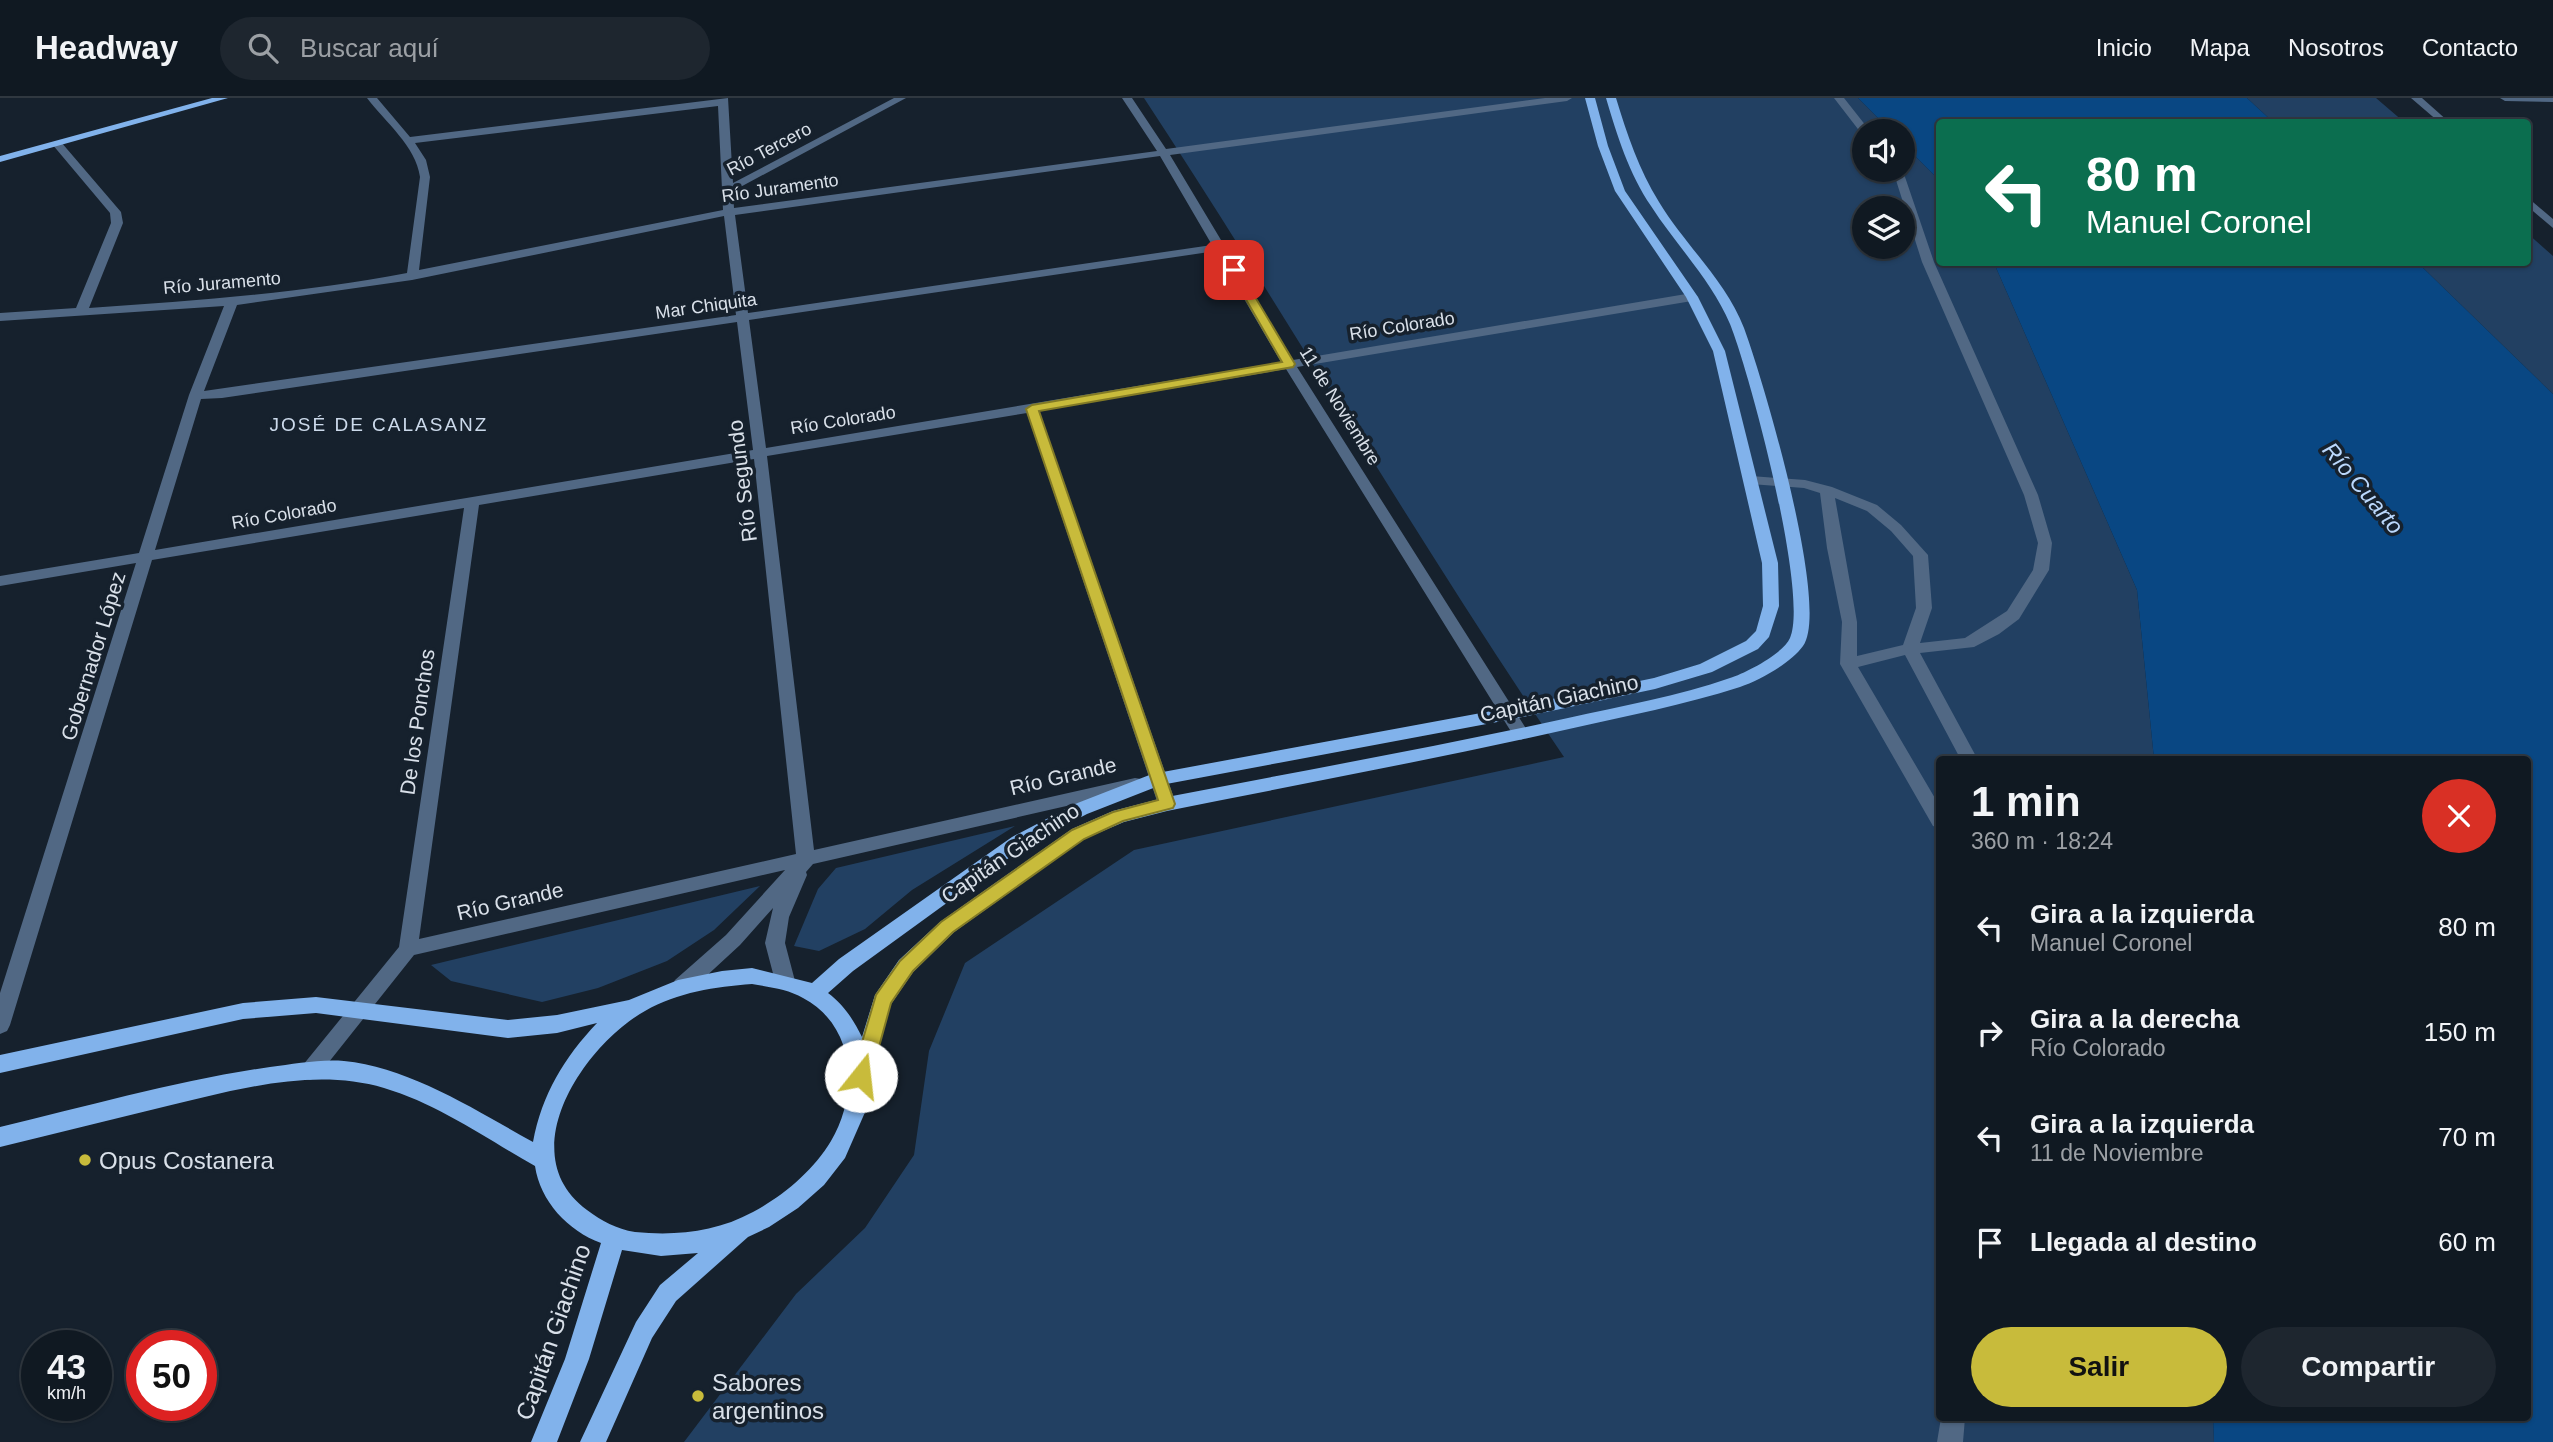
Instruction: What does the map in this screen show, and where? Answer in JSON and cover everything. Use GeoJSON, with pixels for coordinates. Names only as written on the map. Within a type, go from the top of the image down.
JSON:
{"type":"FeatureCollection","features":[{"type":"Feature","properties":{"kind":"main road"},"geometry":{"type":"LineString","coordinates":[[0,159],[223,98]]}},
{"type":"Feature","properties":{"kind":"main road"},"geometry":{"type":"LineString","coordinates":[[1590,98],[1603,146],[1620,191],[1692,297],[1719,351],[1751,480]]}},
{"type":"Feature","properties":{"kind":"main road","name":"Capitán Giachino"},"geometry":{"type":"LineString","coordinates":[[861,1076],[882,1001],[906,966],[947,927],[1078,834],[1119,817],[1167,804],[1521,734],[1672,700],[1737,682],[1765,669],[1797,643],[1803,620],[1792,526],[1749,359],[1735,321],[1718,292],[1654,203],[1625,145],[1611,98]]}},
{"type":"Feature","properties":{"kind":"main road","name":"Río Grande"},"geometry":{"type":"LineString","coordinates":[[1158,779],[1655,683],[1706,668],[1752,645],[1763,633],[1771,606],[1770,563],[1751,480]]}},
{"type":"Feature","properties":{"kind":"main road"},"geometry":{"type":"LineString","coordinates":[[814,994],[846,965],[1018,842],[1080,809],[1158,779]]}},
{"type":"Feature","properties":{"kind":"main road"},"geometry":{"type":"LineString","coordinates":[[0,1064],[243,1011],[316,1005],[508,1028],[557,1024],[635,1007],[682,986],[729,977],[752,976],[785,982],[814,994],[839,1015],[855,1044],[861,1076],[855,1114],[836,1152],[807,1186],[768,1216],[744,1228],[700,1242],[655,1246],[614,1239],[579,1221],[554,1193],[543,1159],[546,1116],[565,1074],[596,1037],[635,1007]]}},
{"type":"Feature","properties":{"kind":"main road"},"geometry":{"type":"LineString","coordinates":[[0,1137],[230,1082],[310,1071],[344,1070],[389,1080],[455,1109],[543,1159]]}},
{"type":"Feature","properties":{"kind":"main road"},"geometry":{"type":"LineString","coordinates":[[593,1442],[644,1330],[668,1293],[744,1228]]}},
{"type":"Feature","properties":{"kind":"main road","name":"Capitán Giachino"},"geometry":{"type":"LineString","coordinates":[[544,1442],[577,1359],[614,1239]]}},
{"type":"Feature","properties":{"kind":"street"},"geometry":{"type":"LineString","coordinates":[[372,98],[407,141],[424,168],[422,209],[412,276]]}},
{"type":"Feature","properties":{"kind":"street","name":"Río Tercero"},"geometry":{"type":"LineString","coordinates":[[728,190],[901,98]]}},
{"type":"Feature","properties":{"kind":"street","name":"11 de Noviembre"},"geometry":{"type":"LineString","coordinates":[[1127,98],[1163,152],[1289,364],[1521,734]]}},
{"type":"Feature","properties":{"kind":"street","name":"Río Juramento"},"geometry":{"type":"LineString","coordinates":[[0,317],[232,302],[412,276],[729,212],[1567,98]]}},
{"type":"Feature","properties":{"kind":"street"},"geometry":{"type":"LineString","coordinates":[[1839,98],[1856,119]]}},
{"type":"Feature","properties":{"kind":"street"},"geometry":{"type":"LineString","coordinates":[[2416,98],[2440,119]]}},
{"type":"Feature","properties":{"kind":"street"},"geometry":{"type":"LineString","coordinates":[[2505,98],[2553,99]]}},
{"type":"Feature","properties":{"kind":"street"},"geometry":{"type":"LineString","coordinates":[[407,141],[723,100]]}},
{"type":"Feature","properties":{"kind":"street","name":"Río Segundo"},"geometry":{"type":"LineString","coordinates":[[723,100],[729,212],[760,453],[806,860]]}},
{"type":"Feature","properties":{"kind":"street"},"geometry":{"type":"LineString","coordinates":[[57,144],[115,212],[117,223],[81,311]]}},
{"type":"Feature","properties":{"kind":"street"},"geometry":{"type":"LineString","coordinates":[[1848,664],[1910,649],[1968,643],[1993,630],[2013,615],[2041,570],[2045,543],[2031,495],[1928,262],[1902,182]]}},
{"type":"Feature","properties":{"kind":"street"},"geometry":{"type":"LineString","coordinates":[[2531,204],[2553,225]]}},
{"type":"Feature","properties":{"kind":"street","name":"Mar Chiquita"},"geometry":{"type":"LineString","coordinates":[[196,395],[222,394],[1220,247]]}},
{"type":"Feature","properties":{"kind":"street","name":"Río Colorado"},"geometry":{"type":"LineString","coordinates":[[0,581],[1692,297]]}},
{"type":"Feature","properties":{"kind":"street","name":"Gobernador López"},"geometry":{"type":"LineString","coordinates":[[0,1024],[196,395],[232,302]]}},
{"type":"Feature","properties":{"kind":"street"},"geometry":{"type":"LineString","coordinates":[[1032,409],[1167,804]]}},
{"type":"Feature","properties":{"kind":"street"},"geometry":{"type":"LineString","coordinates":[[1751,480],[1779,481],[1827,490],[1872,508],[1896,528],[1920,555],[1924,608],[1910,649],[1968,756]]}},
{"type":"Feature","properties":{"kind":"street"},"geometry":{"type":"LineString","coordinates":[[1827,490],[1836,557],[1851,613],[1852,642],[1848,664],[1936,816]]}},
{"type":"Feature","properties":{"kind":"street","name":"De los Ponchos"},"geometry":{"type":"LineString","coordinates":[[408,949],[472,502]]}},
{"type":"Feature","properties":{"kind":"street","name":"Río Grande"},"geometry":{"type":"LineString","coordinates":[[408,949],[1158,779]]}},
{"type":"Feature","properties":{"kind":"street"},"geometry":{"type":"LineString","coordinates":[[785,982],[775,943],[779,917],[806,860]]}},
{"type":"Feature","properties":{"kind":"street"},"geometry":{"type":"LineString","coordinates":[[682,986],[733,940],[806,860]]}},
{"type":"Feature","properties":{"kind":"street"},"geometry":{"type":"LineString","coordinates":[[310,1071],[408,949]]}},
{"type":"Feature","properties":{"kind":"street"},"geometry":{"type":"LineString","coordinates":[[1950,1442],[1953,1421]]}},
{"type":"Feature","properties":{"kind":"shaded area"},"geometry":{"type":"Polygon","coordinates":[[[1144,98],[1858,98],[1879,119],[1852,119],[1852,182],[1915,182],[1915,156],[1936,177],[1936,266],[1995,266],[2137,590],[2154,756],[1936,756],[1936,1421],[2213,1421],[2214,1442],[684,1442],[796,1294],[865,1228],[914,1155],[929,1051],[965,963],[1134,850],[1564,757],[1144,98]]]}},
{"type":"Feature","properties":{"kind":"shaded area"},"geometry":{"type":"Polygon","coordinates":[[[2247,98],[2376,98],[2400,119],[2270,119],[2247,98]]]}},
{"type":"Feature","properties":{"kind":"shaded area"},"geometry":{"type":"Polygon","coordinates":[[[2531,237],[2553,256],[2553,394],[2421,266],[2531,266],[2531,237]]]}},
{"type":"Feature","properties":{"kind":"shaded area"},"geometry":{"type":"Polygon","coordinates":[[[1015,826],[912,890],[865,929],[819,951],[794,946],[818,889],[836,868],[1015,826]]]}},
{"type":"Feature","properties":{"kind":"shaded area"},"geometry":{"type":"Polygon","coordinates":[[[760,886],[714,930],[667,961],[598,988],[542,1002],[451,981],[431,965],[760,886]]]}},
{"type":"Feature","properties":{"kind":"water"},"geometry":{"type":"Polygon","coordinates":[[[1858,98],[2247,98],[2270,119],[1936,119],[1936,177],[1915,156],[1915,119],[1879,119],[1858,98]]]}},
{"type":"Feature","properties":{"kind":"water","name":"Río Cuarto"},"geometry":{"type":"Polygon","coordinates":[[[1995,266],[2421,266],[2553,394],[2553,1442],[2214,1442],[2213,1421],[2531,1421],[2531,756],[2154,756],[2137,590],[1995,266]]]}},
{"type":"Feature","properties":{"kind":"place","name":"Opus Costanera"},"geometry":{"type":"Point","coordinates":[85,1160]}},
{"type":"Feature","properties":{"kind":"place","name":"Sabores argentinos"},"geometry":{"type":"Point","coordinates":[698,1396]}},
{"type":"Feature","properties":{"kind":"district","name":"JOSÉ DE CALASANZ"},"geometry":{"type":"Point","coordinates":[379,424]}},
{"type":"Feature","properties":{"kind":"route"},"geometry":{"type":"LineString","coordinates":[[861,1076],[882,1001],[906,966],[947,927],[1078,834],[1119,817],[1167,804],[1032,409],[1289,364],[1234,270]]}}]}
